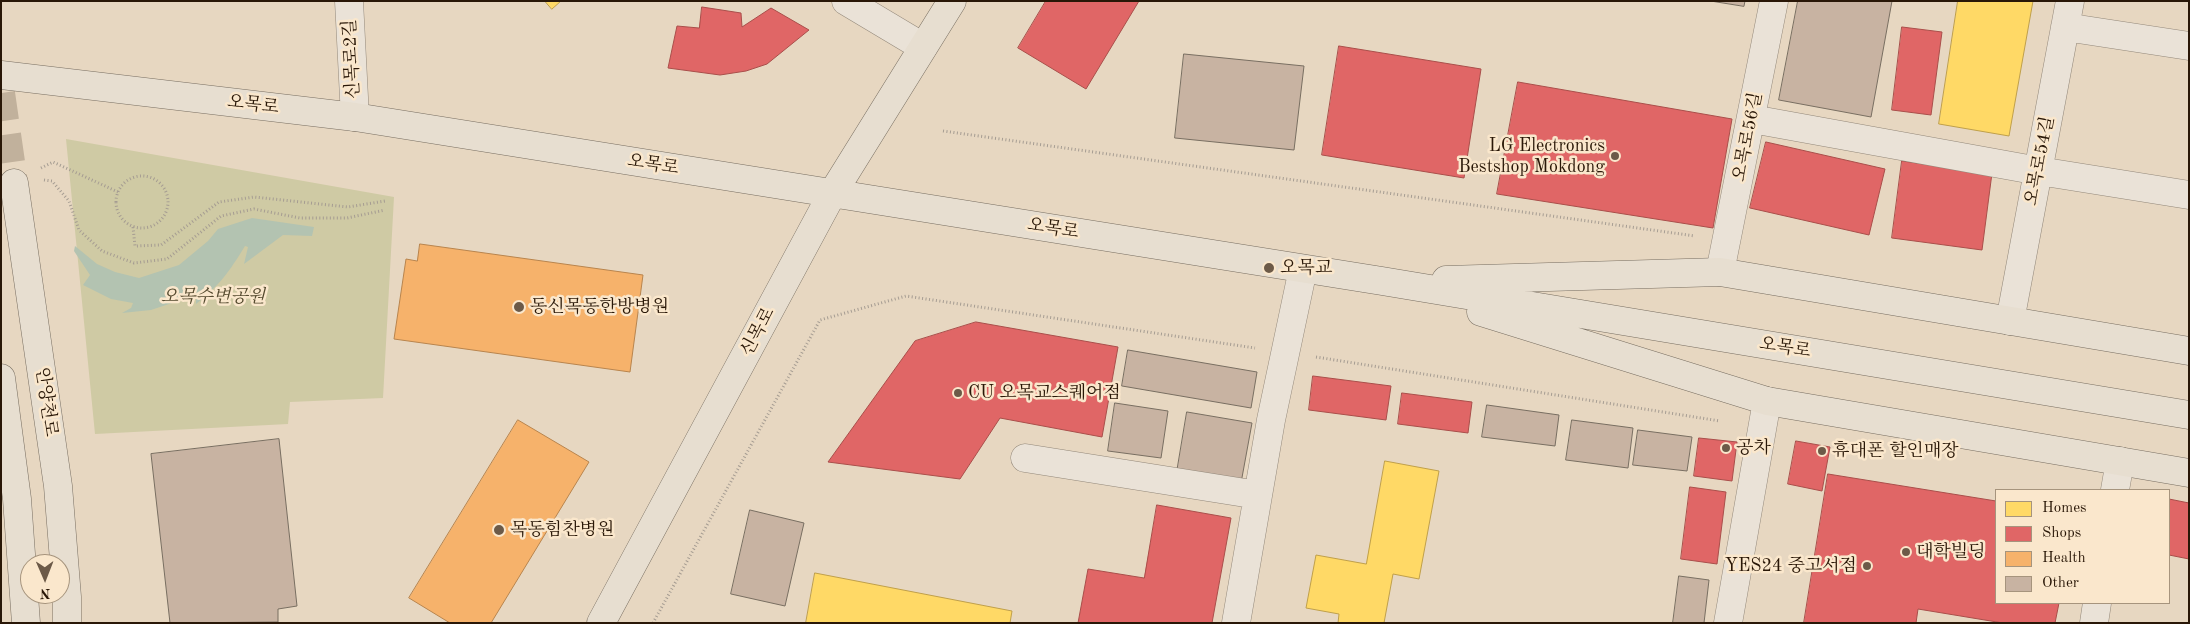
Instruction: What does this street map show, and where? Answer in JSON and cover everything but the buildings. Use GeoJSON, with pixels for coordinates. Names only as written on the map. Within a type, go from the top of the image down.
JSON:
{"type":"FeatureCollection","features":[{"type":"Feature","properties":{"kind":"main road","name":"신목로"},"geometry":{"type":"LineString","coordinates":[[601,623],[832,194],[952,1]]}},
{"type":"Feature","properties":{"kind":"main road","name":"오목로"},"geometry":{"type":"LineString","coordinates":[[1,75],[355,117],[1382,281],[2189,415]]}},
{"type":"Feature","properties":{"kind":"main road","name":"안양천로"},"geometry":{"type":"LineString","coordinates":[[14,183],[58,486],[67,596],[67,623]]}},
{"type":"Feature","properties":{"kind":"main road","name":"오목로"},"geometry":{"type":"LineString","coordinates":[[1382,281],[1720,272],[2189,351]]}},
{"type":"Feature","properties":{"kind":"main road","name":"오목로"},"geometry":{"type":"LineString","coordinates":[[1382,281],[1767,401],[2189,472]]}},
{"type":"Feature","properties":{"kind":"main road"},"geometry":{"type":"LineString","coordinates":[[1,378],[17,499],[26,623]]}},
{"type":"Feature","properties":{"kind":"street","name":"신목로2길"},"geometry":{"type":"LineString","coordinates":[[349,1],[355,117]]}},
{"type":"Feature","properties":{"kind":"street"},"geometry":{"type":"LineString","coordinates":[[846,1],[923,47]]}},
{"type":"Feature","properties":{"kind":"street","name":"오목로56길"},"geometry":{"type":"LineString","coordinates":[[1720,272],[1774,1]]}},
{"type":"Feature","properties":{"kind":"street"},"geometry":{"type":"LineString","coordinates":[[2067,14],[2189,46]]}},
{"type":"Feature","properties":{"kind":"street","name":"오목로54길"},"geometry":{"type":"LineString","coordinates":[[2010,321],[2067,14]]}},
{"type":"Feature","properties":{"kind":"street"},"geometry":{"type":"LineString","coordinates":[[1752,119],[2038,171],[2189,195]]}},
{"type":"Feature","properties":{"kind":"street"},"geometry":{"type":"LineString","coordinates":[[1236,623],[1285,352],[1303,269]]}},
{"type":"Feature","properties":{"kind":"street"},"geometry":{"type":"LineString","coordinates":[[1728,623],[1767,401]]}},
{"type":"Feature","properties":{"kind":"street"},"geometry":{"type":"LineString","coordinates":[[1025,458],[1258,495]]}},
{"type":"Feature","properties":{"kind":"street"},"geometry":{"type":"LineString","coordinates":[[2115,489],[2120,461]]}},
{"type":"Feature","properties":{"kind":"street"},"geometry":{"type":"LineString","coordinates":[[2094,623],[2097,604]]}},
{"type":"Feature","properties":{"kind":"path"},"geometry":{"type":"LineString","coordinates":[[943,131],[1726,242]]}},
{"type":"Feature","properties":{"kind":"path"},"geometry":{"type":"LineString","coordinates":[[52,162],[118,192]]}},
{"type":"Feature","properties":{"kind":"path"},"geometry":{"type":"LineString","coordinates":[[137,176],[154,179],[166,191],[169,199],[168,208],[158,223],[151,227],[133,227],[120,217],[116,209],[118,192],[122,185],[137,176]]}},
{"type":"Feature","properties":{"kind":"path"},"geometry":{"type":"LineString","coordinates":[[42,180],[52,181],[69,201],[79,230],[102,252],[134,263],[168,259],[221,216],[254,209],[300,218],[347,218],[385,210]]}},
{"type":"Feature","properties":{"kind":"path"},"geometry":{"type":"LineString","coordinates":[[133,227],[135,246],[161,245],[219,202],[254,196],[348,207],[385,201]]}},
{"type":"Feature","properties":{"kind":"path"},"geometry":{"type":"LineString","coordinates":[[653,623],[820,320],[906,296],[1285,352],[1762,428]]}},
{"type":"Feature","properties":{"kind":"green space","name":"오목수변공원"},"geometry":{"type":"Polygon","coordinates":[[[66,139],[394,197],[383,398],[290,402],[288,424],[95,434],[66,139]]]}},
{"type":"Feature","properties":{"kind":"shaded area"},"geometry":{"type":"Polygon","coordinates":[[[252,218],[314,227],[312,236],[283,235],[244,264],[248,247],[245,246],[223,278],[212,291],[196,304],[196,298],[192,294],[151,310],[122,313],[131,308],[133,303],[111,299],[83,285],[90,275],[74,251],[75,246],[97,264],[115,272],[139,278],[179,265],[208,241],[218,229],[252,218]]]}},
{"type":"Feature","properties":{"kind":"tunnel"},"geometry":{"type":"LineString","coordinates":[[1,93],[14,183]]}},
{"type":"Feature","properties":{"kind":"place","name":"LG Electronics Bestshop Mokdong"},"geometry":{"type":"Point","coordinates":[1615,156]}},
{"type":"Feature","properties":{"kind":"place","name":"오목교"},"geometry":{"type":"Point","coordinates":[1269,268]}},
{"type":"Feature","properties":{"kind":"place","name":"동신목동한방병원"},"geometry":{"type":"Point","coordinates":[519,307]}},
{"type":"Feature","properties":{"kind":"place","name":"CU 오목교스퀘어점"},"geometry":{"type":"Point","coordinates":[958,393]}},
{"type":"Feature","properties":{"kind":"place","name":"공차"},"geometry":{"type":"Point","coordinates":[1726,448]}},
{"type":"Feature","properties":{"kind":"place","name":"휴대폰 할인매장"},"geometry":{"type":"Point","coordinates":[1822,451]}},
{"type":"Feature","properties":{"kind":"place","name":"목동힘찬병원"},"geometry":{"type":"Point","coordinates":[499,530]}},
{"type":"Feature","properties":{"kind":"place","name":"대학빌딩"},"geometry":{"type":"Point","coordinates":[1906,552]}},
{"type":"Feature","properties":{"kind":"place","name":"YES24 중고서점"},"geometry":{"type":"Point","coordinates":[1867,566]}}]}
